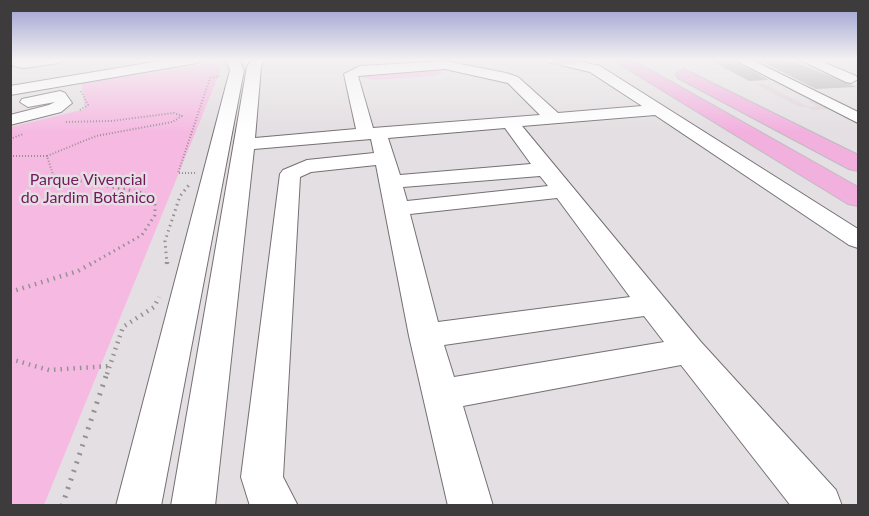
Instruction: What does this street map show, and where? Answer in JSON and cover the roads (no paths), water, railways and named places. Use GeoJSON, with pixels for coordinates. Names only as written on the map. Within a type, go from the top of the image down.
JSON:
{"type":"FeatureCollection","features":[{"type":"Feature","properties":{"kind":"main road"},"geometry":{"type":"LineString","coordinates":[[660,83],[858,198]]}},
{"type":"Feature","properties":{"kind":"main road"},"geometry":{"type":"LineString","coordinates":[[703,83],[858,164]]}},
{"type":"Feature","properties":{"kind":"street"},"geometry":{"type":"LineString","coordinates":[[10,89],[68,83]]}},
{"type":"Feature","properties":{"kind":"street"},"geometry":{"type":"LineString","coordinates":[[10,107],[60,96],[78,83]]}},
{"type":"Feature","properties":{"kind":"street"},"geometry":{"type":"LineString","coordinates":[[138,506],[234,83]]}},
{"type":"Feature","properties":{"kind":"street"},"geometry":{"type":"LineString","coordinates":[[193,506],[252,83]]}},
{"type":"Feature","properties":{"kind":"street"},"geometry":{"type":"LineString","coordinates":[[354,83],[383,163],[425,336],[471,506]]}},
{"type":"Feature","properties":{"kind":"street"},"geometry":{"type":"LineString","coordinates":[[516,83],[553,118]]}},
{"type":"Feature","properties":{"kind":"street"},"geometry":{"type":"LineString","coordinates":[[617,83],[858,240]]}},
{"type":"Feature","properties":{"kind":"street"},"geometry":{"type":"LineString","coordinates":[[767,83],[858,123]]}},
{"type":"Feature","properties":{"kind":"street"},"geometry":{"type":"LineString","coordinates":[[779,83],[811,102],[858,94]]}},
{"type":"Feature","properties":{"kind":"street"},"geometry":{"type":"LineString","coordinates":[[10,120],[60,107],[64,103],[60,96]]}},
{"type":"Feature","properties":{"kind":"street"},"geometry":{"type":"LineString","coordinates":[[276,506],[270,500],[262,477],[290,174],[307,166],[383,163],[508,122],[658,110]]}},
{"type":"Feature","properties":{"kind":"street"},"geometry":{"type":"LineString","coordinates":[[508,122],[689,351],[820,506]]}},
{"type":"Feature","properties":{"kind":"street"},"geometry":{"type":"LineString","coordinates":[[245,144],[383,163],[554,180]]}},
{"type":"Feature","properties":{"kind":"street"},"geometry":{"type":"LineString","coordinates":[[425,336],[653,304]]}},
{"type":"Feature","properties":{"kind":"street"},"geometry":{"type":"LineString","coordinates":[[442,394],[689,351]]}},
{"type":"Feature","properties":{"kind":"park label","name":"Parque Vivencial do Jardim Botânico"},"geometry":{"type":"Point","coordinates":[88,189]}}]}
